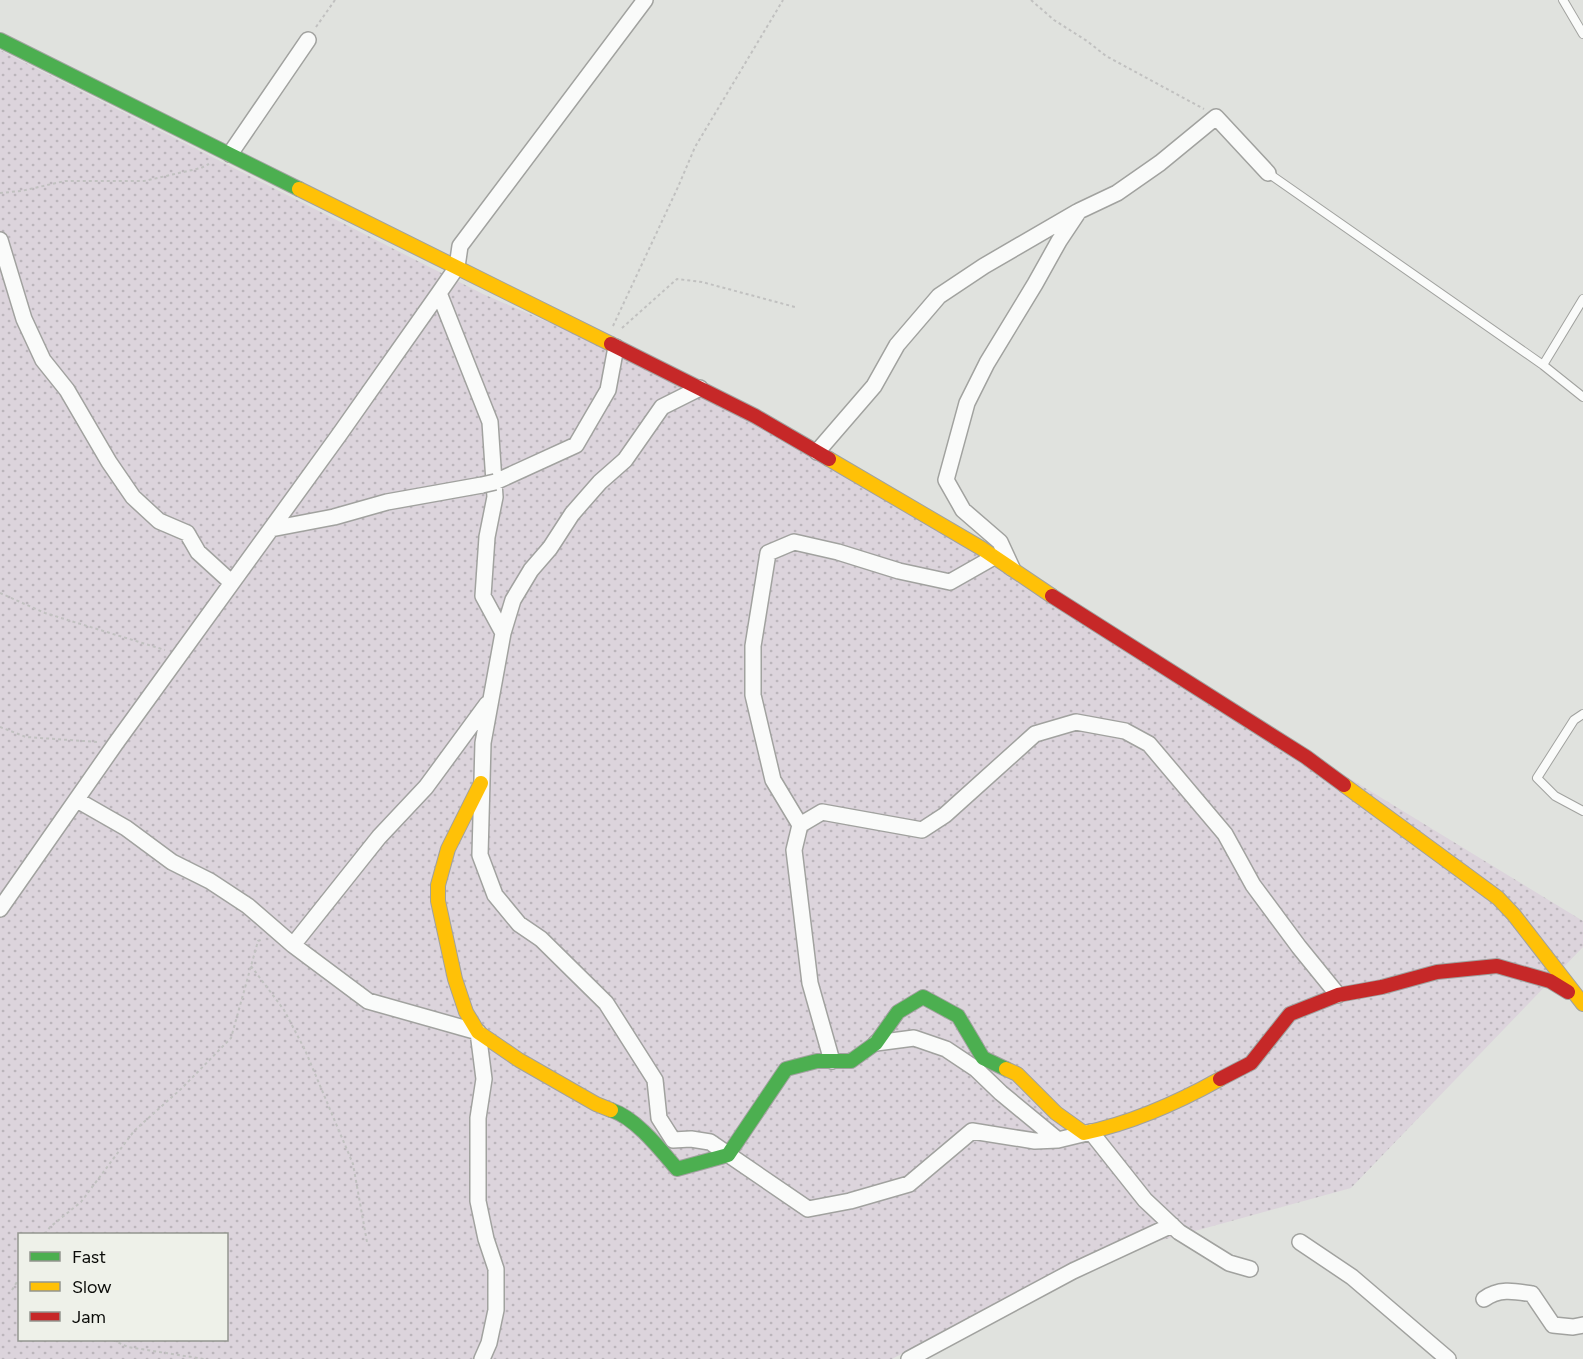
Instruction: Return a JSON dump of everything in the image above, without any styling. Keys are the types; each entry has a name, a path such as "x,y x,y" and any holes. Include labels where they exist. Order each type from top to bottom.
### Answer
{"street":[{"path":"0,909 116,742 439,293 457,267 460,246 645,0"},
{"path":"0,40 755,416 994,557 1306,757 1465,873 1498,898 1514,915 1582,998"},
{"path":"230,154 308,40"},
{"path":"817,452 874,386 897,345 939,296 993,261 1079,211 1117,193 1216,117 1268,173"},
{"path":"1013,571 1000,542 963,510 946,480 967,403 1059,241 1079,211"},
{"path":"0,240 24,319 43,360 67,390 109,462 133,497 159,520 188,533 198,552 232,583"},
{"path":"439,293 490,422 495,497 487,537 483,596 503,633"},
{"path":"271,529 334,517 387,502 488,484 576,445 608,390 612,345"},
{"path":"700,388 662,407 625,460 600,482 572,514 550,548 531,570 513,600 503,633 489,701 483,743 481,783 480,855 495,895 519,924 541,939 606,1003 655,1080 659,1118 673,1140 691,1138 710,1142 808,1209 850,1201 909,1184 972,1131 1035,1141 1058,1140 1109,1128 1178,1102 1251,1063 1290,1014 1338,995 1382,987 1437,972 1497,966 1550,981 1582,998"},
{"path":"832,1061 810,983 794,850 800,825 773,780 753,695 753,646 768,554 794,542 838,552 899,571 950,582 994,557"},
{"path":"293,945 379,837 426,787 489,701"},
{"path":"800,825 822,812 922,830 945,815 1035,734 1076,722 1125,731 1149,744 1225,834 1253,885 1338,995"},
{"path":"481,783 448,849 438,885 438,901 455,979 466,1012 478,1032 484,1079 478,1118 478,1201 486,1239 496,1269 496,1310 489,1344 482,1359"},
{"path":"77,800 126,828 172,862 210,881 248,906 293,945 368,1001 478,1032 519,1060 596,1104 621,1113 656,1144 677,1169 728,1155 786,1069 817,1061 851,1061 876,1043 898,1012 923,997 958,1016 983,1058 1017,1074 1056,1113 1084,1133 1091,1132"},
{"path":"876,1043 914,1038 946,1049 976,1069 1058,1140"},
{"path":"1091,1132 1145,1200 1179,1232 1229,1263 1250,1269"},
{"path":"909,1359 1073,1271 1172,1225"},
{"path":"1299,1242 1352,1277 1448,1359"},
{"path":"1484,1299 1493,1293 1510,1291 1532,1294 1553,1325 1573,1327 1583,1324"}],"lane":[{"path":"1563,0 1583,34"},
{"path":"1268,173 1543,365 1583,397"},
{"path":"1543,365 1583,299"},
{"path":"1583,714 1574,720 1537,778 1555,796 1583,810"}],"path":[{"path":"308,40 335,0"},
{"path":"612,345 618,310 695,147 783,0"},
{"path":"1031,0 1054,20 1106,56 1172,90 1216,117"},
{"path":"0,193 21,191 65,181 144,181 201,168 230,154"},
{"path":"612,345 649,302 677,279 702,282 795,307"},
{"path":"0,593 45,613 180,655"},
{"path":"0,727 27,737 116,742"},
{"path":"46,1233 81,1202 134,1131 181,1089 231,1038 258,941 278,932"},
{"path":"250,966 284,1010 305,1050 353,1164 367,1242"},
{"path":"12,1290 18,1280"},
{"path":"115,1341 128,1347 204,1359"}],"shaded area":[{"path":"0,50 483,294 700,388 935,525 1583,921 1583,947 1351,1188 1061,1268 892,1359 0,1359"}],"traffic: fast":[{"path":"0,40 299,189"},
{"path":"611,1110 638,1127 677,1169 728,1155 786,1069 817,1061 851,1061 876,1043 898,1012 923,997 958,1016 983,1058 1006,1069"}],"traffic: slow":[{"path":"299,189 611,344"},
{"path":"829,459 981,548 1052,596"},
{"path":"481,783 448,849 438,885 438,901 455,979 466,1012 478,1032 519,1060 596,1104 611,1110"},
{"path":"1344,785 1498,898 1514,915 1583,1004"},
{"path":"1006,1069 1017,1074 1056,1113 1084,1133 1119,1124 1154,1111 1220,1079"}],"traffic: jam":[{"path":"611,344 755,416 829,459"},
{"path":"1052,596 1306,757 1344,785"},
{"path":"1220,1079 1251,1063 1290,1014 1338,995 1382,987 1437,972 1497,966 1550,981 1568,992"}]}
